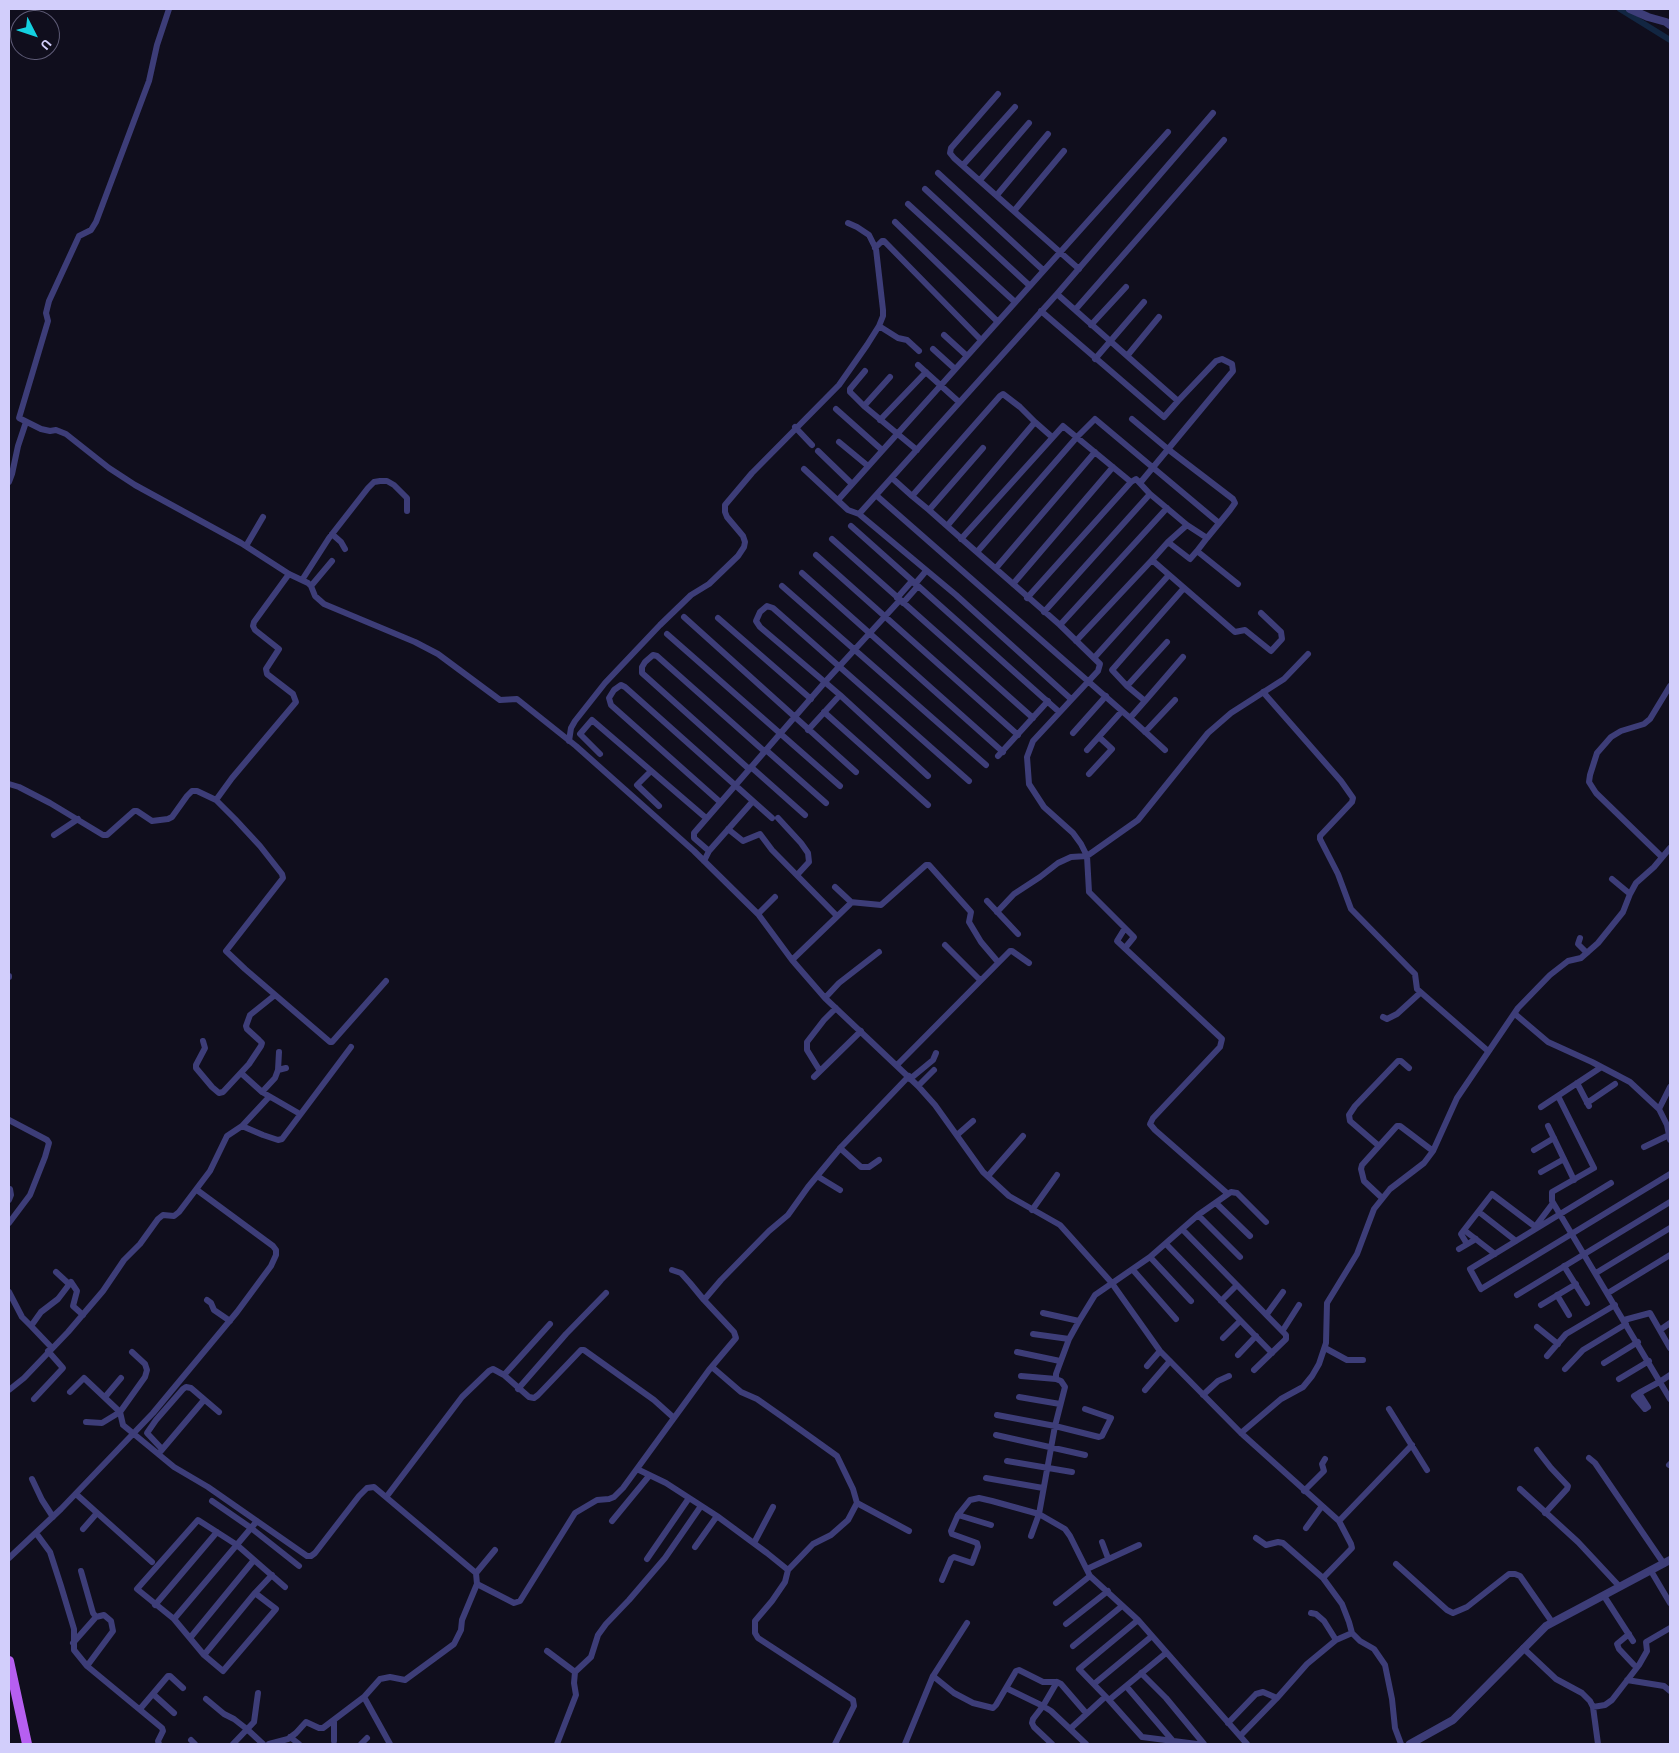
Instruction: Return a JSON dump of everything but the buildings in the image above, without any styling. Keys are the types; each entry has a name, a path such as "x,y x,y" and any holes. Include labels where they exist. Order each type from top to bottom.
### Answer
{"main road":[{"path":"9,1661 11,1690 27,1744"}],"street":[{"path":"169,9 156,44 149,81 96,222 91,230 79,236 49,301 46,313 48,321 19,418 40,429 56,430 66,434 101,462 135,485 246,546 289,574 302,580 311,586 315,596 324,604 415,642 438,654 496,698 503,701 517,699 636,798 758,914 792,960 825,998 897,1065 935,1105 988,1176 1009,1196 1060,1225 1111,1282 1160,1352 1241,1433 1339,1521 1352,1548 1323,1578"},
{"path":"1630,9 1670,25"},
{"path":"998,94 951,148 951,156 1079,269"},
{"path":"963,165 1015,106"},
{"path":"859,514 1057,294 1213,113"},
{"path":"980,180 1029,123"},
{"path":"838,500 1168,132"},
{"path":"997,195 1048,134"},
{"path":"1075,310 1224,140"},
{"path":"1014,211 1064,151"},
{"path":"938,173 1044,270"},
{"path":"925,189 1030,286"},
{"path":"908,204 1015,302"},
{"path":"895,222 997,321"},
{"path":"569,741 571,728 575,721 605,683 691,595 709,584 738,556 745,542 743,536 727,517 725,505 752,473 839,385 879,326 883,310 876,248 869,235 848,223"},
{"path":"876,248 884,241 981,340"},
{"path":"1091,324 1126,288"},
{"path":"1057,294 1178,401"},
{"path":"1095,360 1144,302"},
{"path":"1041,312 1164,417 1216,361 1222,359 1232,364 1234,371 1140,483"},
{"path":"1127,356 1159,317"},
{"path":"879,326 898,338 907,340 919,350"},
{"path":"944,335 967,356"},
{"path":"933,349 955,369"},
{"path":"918,365 959,402"},
{"path":"865,371 849,390 864,406 917,450"},
{"path":"880,420 926,372"},
{"path":"864,406 890,377"},
{"path":"912,496 1003,394 1020,406 1052,437"},
{"path":"836,409 882,450"},
{"path":"1132,419 1233,499 1234,502 1190,559 1168,542"},
{"path":"977,552 1092,420 1096,420 1219,523"},
{"path":"9,482 26,422"},
{"path":"946,526 1035,422"},
{"path":"961,539 1063,426 1131,482"},
{"path":"795,428 812,445"},
{"path":"839,442 868,466"},
{"path":"929,510 984,448"},
{"path":"818,451 852,484"},
{"path":"996,568 1096,452"},
{"path":"1013,584 1113,467"},
{"path":"804,469 848,510 859,514 1071,699"},
{"path":"892,478 996,568 1100,664 1100,668 1033,741 1027,757 1027,776 1029,784 1044,807 1073,833 1081,844 1087,856 1089,892 1134,937 1125,948"},
{"path":"1027,598 1131,482 1136,480 1187,525 1207,538"},
{"path":"302,580 322,547 374,482 387,481 394,485 407,498 408,511"},
{"path":"1044,612 1150,494"},
{"path":"876,496 1088,680 1165,750"},
{"path":"1060,626 1167,508"},
{"path":"246,546 263,517"},
{"path":"1076,641 1168,542 1187,525"},
{"path":"851,526 1057,710"},
{"path":"332,534 341,542 345,549"},
{"path":"832,539 1033,718"},
{"path":"1197,551 1238,584"},
{"path":"816,556 1018,735"},
{"path":"1152,560 1168,576 1235,632 1245,630 1271,651 1282,639 1281,632 1261,613"},
{"path":"311,586 332,561"},
{"path":"709,851 693,836 694,833 839,666 926,571"},
{"path":"802,573 1001,754 1048,701"},
{"path":"216,800 232,778 296,702 293,694 267,674 266,669 278,654 278,648 255,630 253,626 289,574"},
{"path":"1094,658 1168,576"},
{"path":"782,586 986,766"},
{"path":"1145,701 1113,672 1113,668 1184,588"},
{"path":"928,776 825,682 760,627 756,621 760,612 768,606 773,608 969,782"},
{"path":"684,617 856,772"},
{"path":"718,618 810,699"},
{"path":"667,634 840,786"},
{"path":"1127,686 1167,642"},
{"path":"997,912 1014,894 1040,877 1058,862 1071,857 1087,856 1138,820 1208,733 1231,712 1284,679 1308,654"},
{"path":"805,816 642,673 642,667 645,662 653,655 657,656 826,803"},
{"path":"1130,718 1182,657"},
{"path":"720,802 610,705 609,698 614,690 621,685 625,687 802,842 808,853 809,862 797,875"},
{"path":"1662,857 1596,793 1590,782 1590,775 1597,753 1611,738 1621,732 1644,724 1650,719 1670,686"},
{"path":"1263,692 1341,781 1353,798 1352,802 1320,836 1320,842 1338,874 1351,910 1415,974 1417,989 1420,993 1488,1051"},
{"path":"808,730 840,696"},
{"path":"1073,733 1106,696"},
{"path":"1145,732 1175,700"},
{"path":"1086,750 1122,711"},
{"path":"824,712 928,805"},
{"path":"600,754 580,736 582,730 592,720 706,818"},
{"path":"1089,774 1112,749 1099,737"},
{"path":"651,771 637,785 659,806"},
{"path":"9,784 19,787 78,819 98,833 108,835 134,811 138,811 152,820 172,817 192,791 216,800 260,846 282,876 281,881 226,951 330,1042 386,981"},
{"path":"704,861 709,851 753,801"},
{"path":"54,835 78,819"},
{"path":"728,829 743,841 760,834 772,850 837,916"},
{"path":"1241,1433 1281,1399 1308,1382 1319,1364 1324,1348 1327,1303 1357,1254 1374,1210 1390,1189 1424,1163 1433,1151 1457,1098 1520,1006 1550,975 1568,961 1581,958 1603,937 1623,912 1630,894 1642,876 1654,867 1670,848"},
{"path":"835,887 850,902 881,905 928,865 972,912 968,922 981,942 998,962"},
{"path":"1612,879 1630,894"},
{"path":"758,914 775,897"},
{"path":"987,901 1018,934"},
{"path":"792,960 850,902"},
{"path":"1126,928 1117,940 1222,1039 1220,1047 1153,1118 1150,1124 1228,1194"},
{"path":"1580,938 1578,944 1587,953"},
{"path":"945,945 980,980"},
{"path":"897,1065 1011,950 1029,963"},
{"path":"825,998 839,983 879,952"},
{"path":"1383,1017 1387,1019 1397,1014 1420,993"},
{"path":"203,1041 206,1048 196,1068 219,1093 226,1090 261,1046 262,1043 247,1029 248,1020 253,1012 275,995"},
{"path":"820,1071 807,1050 807,1042 836,1008"},
{"path":"1515,1014 1548,1042 1630,1082 1659,1109 1667,1125 1670,1138 1644,1148"},
{"path":"814,1077 861,1031"},
{"path":"242,1126 263,1135 281,1139 351,1047"},
{"path":"262,1092 275,1078 278,1070 279,1052"},
{"path":"704,1300 769,1231 788,1215 840,1148 910,1078 933,1060 936,1053"},
{"path":"1379,1146 1354,1126 1350,1121 1349,1115 1398,1061 1400,1060 1409,1068"},
{"path":"278,1070 286,1068"},
{"path":"1541,1107 1600,1068"},
{"path":"918,1086 934,1070"},
{"path":"241,1073 262,1092 300,1114"},
{"path":"1577,1084 1588,1105 1615,1084"},
{"path":"1659,1109 1670,1087"},
{"path":"9,1390 24,1378 83,1315 108,1286 124,1260 140,1244 158,1219 163,1215 177,1214 197,1190 215,1163 227,1136 242,1126 269,1096"},
{"path":"1558,1096 1594,1168 1552,1192 1553,1204 1638,1342 1670,1399"},
{"path":"9,1120 40,1136 48,1143 45,1157 30,1195 9,1223"},
{"path":"957,1135 973,1122"},
{"path":"1382,1198 1364,1180 1361,1169 1362,1165 1397,1126 1400,1126 1433,1151"},
{"path":"1548,1126 1574,1180"},
{"path":"988,1176 1023,1136"},
{"path":"1534,1150 1554,1138"},
{"path":"840,1148 861,1167 869,1167 879,1160"},
{"path":"1541,1172 1564,1159"},
{"path":"1610,1184 1470,1269 1481,1289 1670,1174"},
{"path":"1032,1210 1056,1175"},
{"path":"817,1176 840,1190"},
{"path":"9,1200 11,1195 10,1189"},
{"path":"9,1558 76,1494 152,1414 230,1321 271,1266 276,1250 274,1246 197,1190"},
{"path":"1056,1379 1060,1361 1069,1339 1095,1294 1150,1257 1198,1215 1231,1192 1237,1193 1266,1222"},
{"path":"1467,1244 1461,1234 1492,1194 1536,1228"},
{"path":"1517,1295 1670,1202"},
{"path":"1216,1203 1250,1236"},
{"path":"1536,1228 1553,1204"},
{"path":"1479,1212 1516,1240"},
{"path":"1198,1215 1240,1257"},
{"path":"1596,1273 1670,1228"},
{"path":"1182,1229 1286,1335 1286,1339 1254,1370"},
{"path":"1464,1230 1496,1254"},
{"path":"1459,1249 1476,1239"},
{"path":"1166,1244 1272,1353"},
{"path":"1608,1293 1670,1254"},
{"path":"1150,1257 1191,1301"},
{"path":"1564,1266 1587,1303"},
{"path":"477,1584 514,1603 520,1601 575,1513 597,1500 614,1497 623,1488 736,1337 729,1326 681,1273 672,1270"},
{"path":"1132,1270 1176,1319"},
{"path":"56,1272 69,1284 72,1283 77,1291 73,1306 83,1315"},
{"path":"31,1326 41,1312 58,1299 69,1284"},
{"path":"1541,1305 1576,1284"},
{"path":"1221,1301 1237,1285"},
{"path":"9,1292 22,1317 63,1368 34,1399"},
{"path":"1266,1314 1283,1292"},
{"path":"518,1389 566,1334 606,1293"},
{"path":"1558,1295 1569,1315"},
{"path":"208,1300 214,1310 230,1321"},
{"path":"1283,1330 1299,1305"},
{"path":"1547,1356 1566,1334 1615,1305"},
{"path":"1044,1313 1079,1321"},
{"path":"1565,1369 1583,1350 1625,1322 1650,1313 1670,1348"},
{"path":"1223,1338 1240,1321"},
{"path":"504,1375 550,1324"},
{"path":"1660,1330 1670,1324"},
{"path":"1537,1327 1558,1344"},
{"path":"1033,1334 1069,1339"},
{"path":"1238,1354 1256,1336"},
{"path":"1604,1363 1638,1342"},
{"path":"1324,1348 1347,1360 1363,1360"},
{"path":"387,1496 462,1397 493,1369 504,1375 528,1397 534,1398 581,1350 584,1350 654,1400 674,1418"},
{"path":"86,1422 102,1423 120,1412 146,1373 145,1364 132,1352"},
{"path":"1017,1352 1060,1361"},
{"path":"1147,1366 1160,1352"},
{"path":"1145,1390 1170,1361"},
{"path":"1619,1380 1649,1362"},
{"path":"712,1367 741,1392 757,1399 837,1456 853,1489 857,1503 848,1520 831,1535 813,1544 788,1570 785,1582 755,1621 755,1633 758,1638 853,1700 854,1706 835,1744"},
{"path":"1639,1394 1670,1375"},
{"path":"1021,1376 1056,1379 1061,1381 1065,1387 1055,1426 1039,1514 1031,1536"},
{"path":"1203,1395 1218,1381 1229,1376"},
{"path":"70,1392 84,1378 120,1412 123,1425 133,1434 160,1451"},
{"path":"105,1397 122,1378"},
{"path":"219,1412 191,1388 186,1388 156,1420 147,1435 174,1468 208,1488 307,1556 315,1553 359,1496 367,1488 374,1486 476,1573 477,1584 462,1620 461,1630 454,1644 405,1680 390,1677 380,1679 364,1697 334,1722 322,1729 306,1722 290,1737 268,1744"},
{"path":"1019,1397 1060,1404"},
{"path":"160,1451 204,1400"},
{"path":"997,1414 1099,1437 1102,1436 1111,1417 1085,1409"},
{"path":"1389,1409 1427,1470"},
{"path":"996,1434 1086,1455"},
{"path":"1339,1521 1412,1445"},
{"path":"1537,1450 1568,1486 1545,1513"},
{"path":"1416,1743 1453,1720 1541,1630 1552,1622 1667,1562 1595,1463 1589,1458"},
{"path":"1304,1491 1324,1471 1322,1464 1326,1459"},
{"path":"1007,1461 1072,1472"},
{"path":"637,1469 666,1483 717,1516 788,1570"},
{"path":"612,1521 650,1476"},
{"path":"986,1478 1043,1488"},
{"path":"32,1479 53,1517"},
{"path":"1520,1489 1578,1542 1620,1587"},
{"path":"76,1494 152,1562"},
{"path":"647,1559 689,1498"},
{"path":"942,1580 951,1559 954,1558 972,1563 978,1547 977,1543 951,1533 950,1530 958,1515 970,1500 978,1498 1039,1514 1065,1529 1090,1576 1138,1620 1247,1744"},
{"path":"212,1501 251,1528 299,1566"},
{"path":"857,1503 909,1531"},
{"path":"557,1744 576,1695 575,1672 591,1657 598,1635 606,1624 664,1558 702,1506"},
{"path":"1306,1528 1322,1506"},
{"path":"754,1543 773,1507"},
{"path":"83,1529 97,1513"},
{"path":"958,1515 991,1525"},
{"path":"695,1547 717,1516"},
{"path":"255,1593 276,1609 223,1671 204,1655 174,1619 137,1590 198,1520 237,1545 285,1587"},
{"path":"174,1619 257,1521"},
{"path":"155,1605 217,1532"},
{"path":"36,1533 47,1547 52,1559 74,1629 74,1650 87,1666 140,1709 162,1730 159,1744"},
{"path":"1256,1538 1266,1545 1278,1542 1285,1544 1323,1578 1342,1604 1352,1632 1360,1641 1374,1649 1385,1665 1392,1699 1395,1728 1401,1744"},
{"path":"1102,1542 1108,1558"},
{"path":"1087,1569 1139,1545"},
{"path":"476,1573 495,1550"},
{"path":"190,1638 254,1560"},
{"path":"1396,1564 1447,1610 1453,1613 1467,1607 1509,1574 1515,1574 1520,1576 1552,1622"},
{"path":"81,1571 93,1613 96,1617"},
{"path":"1650,1572 1670,1603"},
{"path":"204,1655 272,1575"},
{"path":"1056,1603 1090,1576"},
{"path":"1066,1624 1108,1592"},
{"path":"1604,1596 1633,1641"},
{"path":"1073,1646 1122,1606"},
{"path":"1311,1613 1316,1614 1324,1621 1336,1640"},
{"path":"73,1643 96,1617 101,1615 111,1621 114,1628 87,1666"},
{"path":"1138,1620 1079,1669 1142,1737 1197,1744"},
{"path":"905,1744 933,1676 967,1623"},
{"path":"1593,1707 1607,1704 1640,1665 1647,1651 1646,1642 1670,1628"},
{"path":"1240,1736 1307,1664 1336,1640 1352,1632"},
{"path":"1629,1634 1617,1644 1634,1665"},
{"path":"1094,1684 1152,1636"},
{"path":"1523,1648 1556,1679 1587,1698 1593,1707 1598,1744"},
{"path":"547,1651 575,1672"},
{"path":"1070,1729 1086,1713 1126,1686 1166,1653"},
{"path":"933,1676 954,1692 974,1703 992,1708 996,1705 1018,1670 1043,1682 1057,1682 1061,1684 1086,1713"},
{"path":"1141,1673 1166,1698 1204,1744"},
{"path":"140,1709 168,1676 183,1688"},
{"path":"1627,1680 1664,1686 1670,1691"},
{"path":"1052,1744 1032,1723 1057,1682"},
{"path":"1126,1686 1173,1741"},
{"path":"1006,1688 1043,1706 1086,1744"},
{"path":"1228,1723 1256,1694 1263,1692 1277,1698"},
{"path":"233,1744 254,1722 258,1693"},
{"path":"153,1694 174,1713"},
{"path":"364,1697 390,1744"},
{"path":"206,1699 248,1730 263,1744"},
{"path":"334,1722 334,1741"},
{"path":"290,1737 299,1744"},
{"path":"361,1744 367,1738"}],"waterway":[{"path":"1620,9 1670,40"}]}
